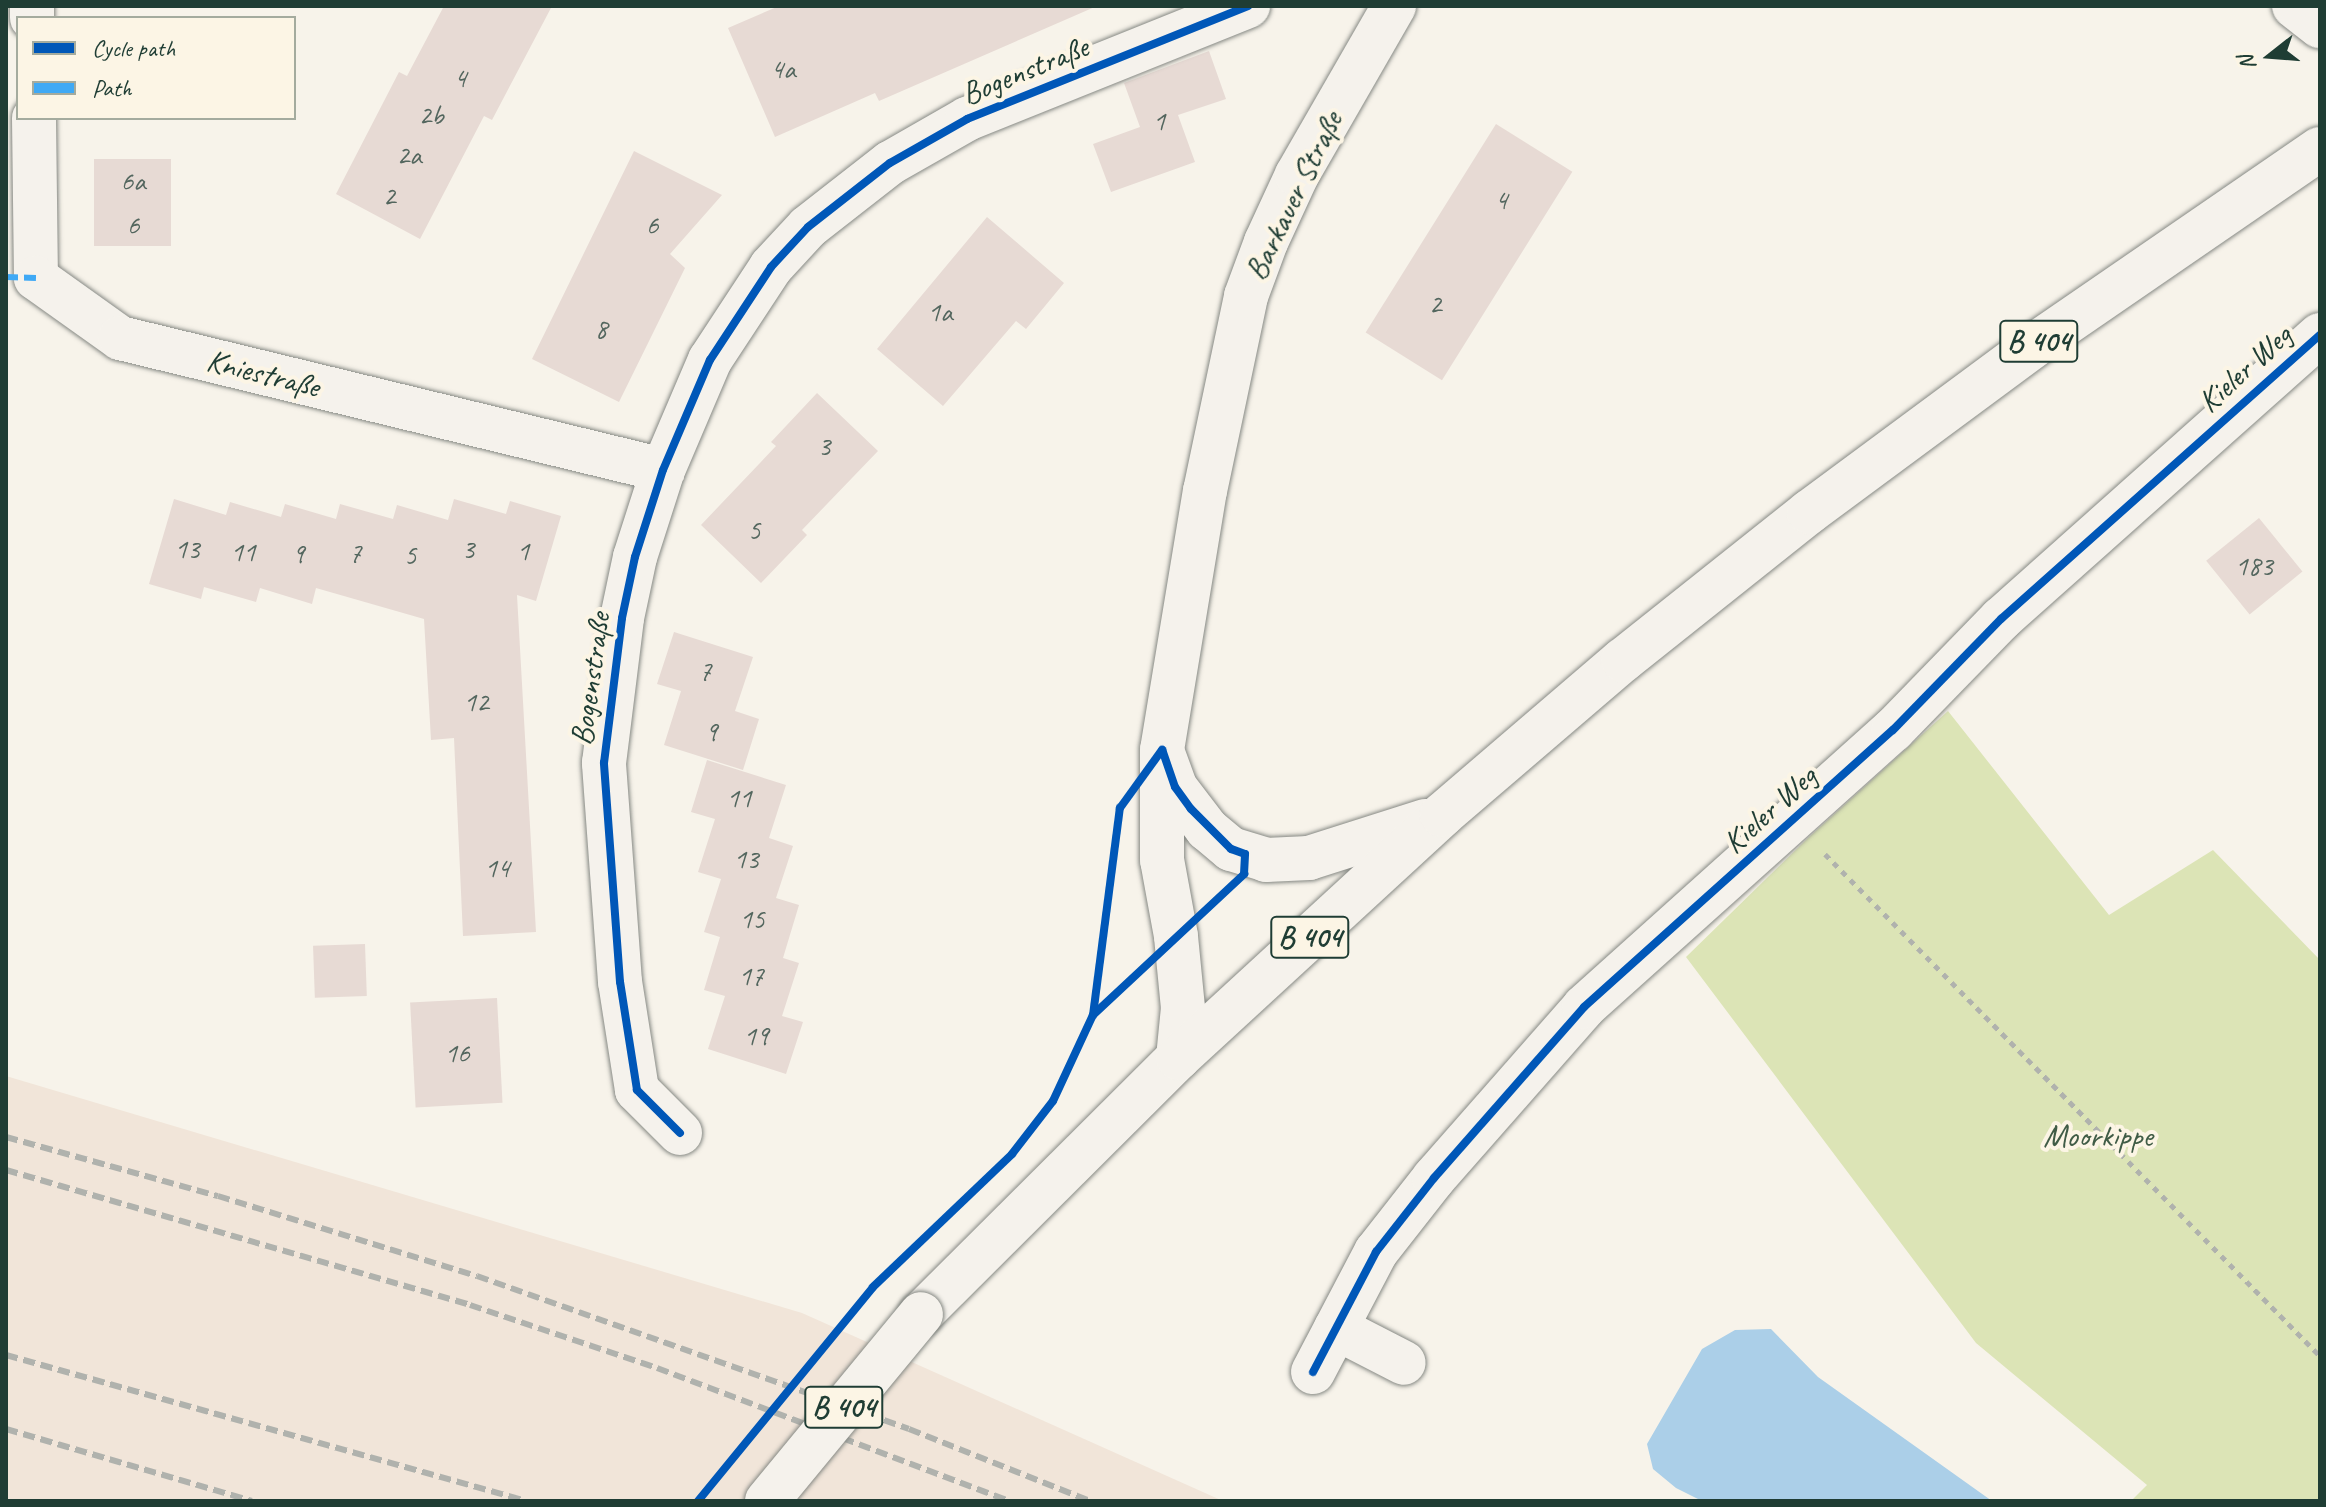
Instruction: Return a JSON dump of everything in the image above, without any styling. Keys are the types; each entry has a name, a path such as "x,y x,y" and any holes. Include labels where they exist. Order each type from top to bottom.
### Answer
{"street":[{"name":"Bogenstraße","path":"680,1133 637,1090 620,982 604,763 622,618 635,557 663,470 710,360 771,267 808,227 847,194 913,149 967,119 1248,6"},
{"name":"Barkauer Straße","path":"1178,1058 1183,1008 1176,936 1162,860 1162,750 1205,491 1246,296 1266,242 1297,175 1394,6"},
{"path":"2294,6 2320,26"},
{"name":"Kniestraße","path":"34,120 36,278 120,338 663,470"},
{"name":"B 404","path":"767,1501 921,1314 1178,1058 1442,815 1623,660 1809,512 2033,346 2320,149"},
{"name":"Kieler Weg","path":"1313,1372 1376,1252 1434,1178 1584,1007 1893,730 2001,619 2320,335"},
{"path":"1162,750 1175,787 1207,829 1231,849 1266,860 1309,858 1336,852 1442,815"},
{"path":"1336,1328 1404,1363"}],"path":[{"path":"1794,821 2320,1356"}],"shaded area":[{"path":"6,1076 802,1313 1223,1501 6,1501"}],"green space":[{"name":"Moorkippe","path":"1948,711 2109,915 2213,850 2320,960 2320,1501 2131,1501 2147,1485 1976,1343 1686,957 1809,837"}],"water":[{"path":"1771,1329 1818,1377 1992,1501 1702,1501 1676,1488 1653,1469 1647,1444 1702,1349 1735,1330"}],"building":[{"path":"444,6 552,6 492,120 484,116 420,239 336,194 399,72 407,76"},
{"path":"779,6 1097,6 879,101 875,93 775,137 728,28"},
{"path":"1209,51 1226,99 1178,115 1195,162 1111,192 1093,144 1140,127 1124,83"},
{"path":"1496,124 1572,172 1442,380 1366,333"},
{"path":"634,151 722,195 670,254 685,268 619,402 532,359"},
{"path":"94,159 171,159 171,246 94,246"},
{"path":"987,217 1064,283 1026,329 1016,321 943,406 877,349"},
{"path":"817,393 878,451 802,530 807,535 761,583 701,525 776,446 771,442"},
{"path":"174,499 226,515 230,502 281,517 285,504 336,519 340,504 393,519 397,505 448,520 454,499 506,514 510,501 561,516 536,601 517,595 536,932 463,936 454,738 431,740 424,619 316,588 312,604 260,588 256,602 204,587 201,599 149,584"},
{"path":"2259,518 2302,572 2250,614 2206,561"},
{"path":"674,632 753,657 735,711 759,719 743,770 664,745 681,691 657,684"},
{"path":"707,760 786,785 769,838 793,846 776,898 799,905 783,958 799,963 782,1016 803,1022 786,1074 708,1049 725,996 704,990 720,937 704,932 721,879 698,872 715,819 691,812"},
{"path":"365,944 367,996 315,998 313,946"},
{"path":"497,998 502,1103 416,1107 410,1003"}],"railway":[{"path":"6,1137 218,1196 477,1276 909,1429 1090,1501"},
{"path":"6,1170 470,1305 657,1368 1009,1501"},
{"path":"6,1355 526,1501"},
{"path":"6,1429 252,1501"}],"marked path":[{"path":"6,277 36,278"}],"cycle path":[{"path":"680,1133 637,1090 620,982 604,763 622,618 635,557 663,470 710,360 771,267 808,227 890,163 967,119 1248,6"},
{"path":"1313,1372 1376,1252 1434,1178 1584,1007 1893,730 2001,619 2320,335"},
{"path":"1093,1015 1244,874 1245,854 1231,849 1191,809 1175,787 1162,750"},
{"path":"698,1501 873,1287 1012,1154 1053,1101 1093,1015 1120,808 1162,750"}]}
